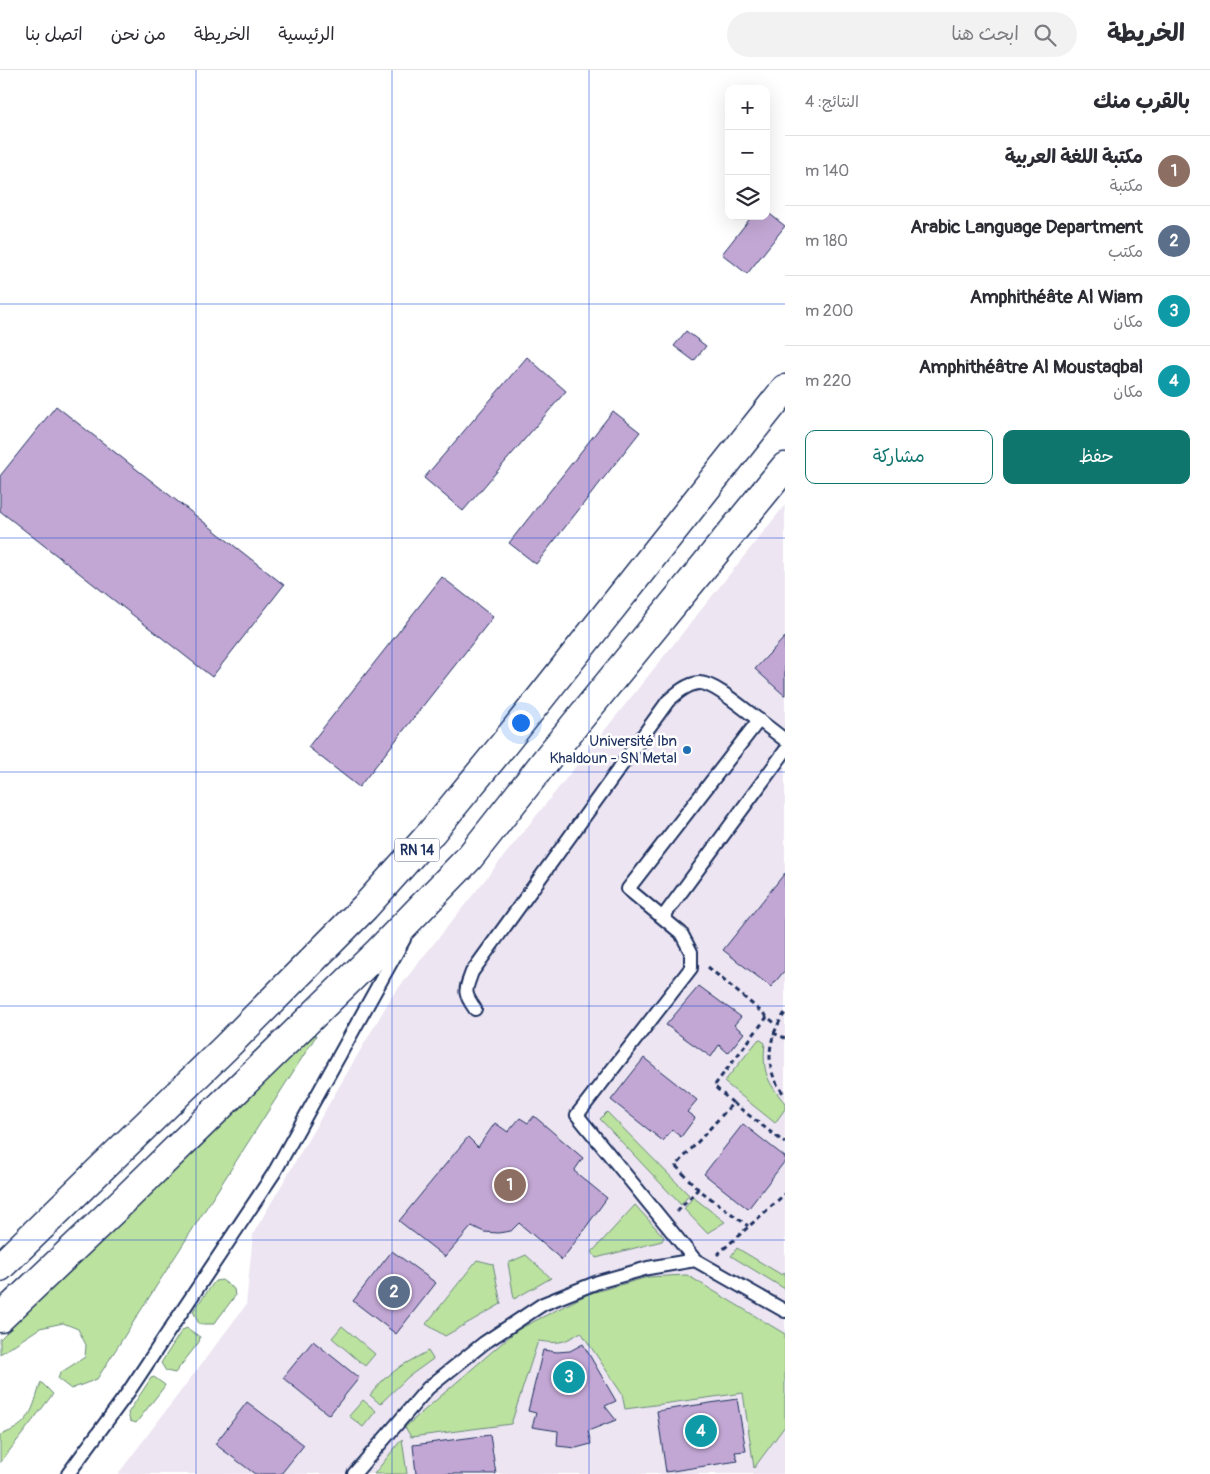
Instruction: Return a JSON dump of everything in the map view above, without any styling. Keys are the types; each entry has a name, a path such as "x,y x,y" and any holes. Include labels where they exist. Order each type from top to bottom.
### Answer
{"highway":[{"name":"RN 14","path":"0,1267 233,1040 366,907 431,833 498,751 785,389"},
{"name":"RN 14","path":"0,1318 379,951 469,858 550,755 785,467"}],"lane":[{"path":"475,1009 468,998 466,989 472,972 668,700 683,688 699,683 713,686 785,740"},
{"path":"759,720 628,889 681,933 691,952 691,968 577,1115 666,1224 700,1262 785,1311"},
{"path":"663,917 785,750"},
{"path":"68,1474 129,1391 274,1173 422,906"},
{"path":"354,1474 428,1388 484,1343 543,1304 598,1282 648,1268 700,1262"}],"path":[{"path":"691,952 777,1025"},
{"path":"785,1013 773,1034 770,1052 770,1066 775,1080 785,1095"},
{"path":"768,1017 714,1086 732,1103 785,1143"},
{"path":"773,1034 785,1038"},
{"path":"732,1103 676,1166 698,1189 748,1226"},
{"path":"666,1224 698,1189"},
{"path":"700,1262 748,1226 785,1194"}],"shaded area":[{"name":"Université Ibn Khaldoun - SN Metal","path":"785,505 785,1474 118,1474 246,1305 253,1234 392,996"}],"green space":[{"path":"312,1034 316,1036 97,1379 71,1389 58,1379 60,1373 85,1357 86,1345 78,1329 63,1323 40,1328 0,1354 0,1339"},
{"path":"759,1039 765,1043 764,1061 767,1076 785,1103 785,1109 775,1123 724,1082"},
{"path":"607,1112 689,1195 681,1205 600,1119"},
{"path":"693,1197 725,1222 707,1233 684,1209"},
{"path":"635,1205 664,1237 662,1241 596,1258 592,1252"},
{"path":"737,1248 782,1275 785,1272 785,1289 731,1256"},
{"path":"526,1255 551,1278 514,1299 508,1263"},
{"path":"477,1260 493,1264 501,1304 445,1336 426,1324"},
{"path":"687,1275 785,1334 785,1426 754,1468 743,1393 625,1409 622,1394 581,1332 561,1342 538,1341 511,1424 411,1437 405,1427 517,1330 588,1294 648,1277"},
{"path":"222,1280 234,1289 235,1296 214,1324 199,1324 193,1311 215,1281"},
{"path":"342,1326 375,1354 365,1366 332,1338"},
{"path":"187,1328 200,1337 199,1342 175,1373 166,1371 161,1363 182,1330"},
{"path":"428,1351 433,1359 408,1377 380,1404 370,1395 383,1380 401,1366"},
{"path":"154,1377 165,1385 164,1387 136,1423 130,1421 128,1413 151,1378"},
{"path":"41,1382 53,1394 0,1463 0,1435 18,1426 29,1415"},
{"path":"363,1400 376,1411 363,1427 349,1416"},
{"path":"402,1439 407,1474 374,1474"}],"building":[{"path":"770,214 785,226 747,274 722,254 749,220 770,220"},
{"path":"686,331 706,346 694,361 674,346"},
{"path":"527,357 566,391 463,511 424,478"},
{"path":"56,406 284,585 212,677 0,511 0,476"},
{"path":"613,411 640,432 536,564 509,543"},
{"path":"442,577 493,617 359,787 308,747"},
{"path":"785,637 785,695 784,695 755,669"},
{"path":"785,873 785,970 771,987 723,950"},
{"path":"699,986 741,1017 734,1025 744,1033 728,1053 719,1045 711,1057 666,1025"},
{"path":"644,1058 697,1100 687,1112 695,1118 681,1137 672,1130 663,1141 611,1100"},
{"path":"534,1116 583,1158 574,1171 607,1198 562,1260 519,1223 511,1231 498,1233 484,1232 472,1226 445,1257 399,1221 468,1137 478,1147 495,1123 508,1132 520,1118 528,1123"},
{"path":"743,1124 785,1157 785,1161 748,1209 704,1174"},
{"path":"392,1251 436,1283 396,1334 353,1301"},
{"path":"313,1341 359,1378 329,1415 283,1378"},
{"path":"583,1344 616,1401 605,1406 616,1420 588,1431 591,1444 576,1448 557,1446 558,1431 532,1427 536,1413 528,1411 543,1350 570,1351"},
{"path":"737,1399 746,1451 735,1452 738,1461 666,1472 657,1411"},
{"path":"247,1402 304,1445 281,1474 255,1474 215,1444"},
{"path":"490,1435 496,1474 416,1474 413,1445"}],"place":[{"name":"Université Ibn Khaldoun - SN Metal","path":"687,750"},
{"name":"مكتبة اللغة العربية","path":"510,1185"},
{"name":"Arabic Language Department","path":"394,1292"},
{"name":"Amphithéâte Al Wiam","path":"569,1377"},
{"name":"Amphithéâtre Al Moustaqbal","path":"701,1431"}]}
